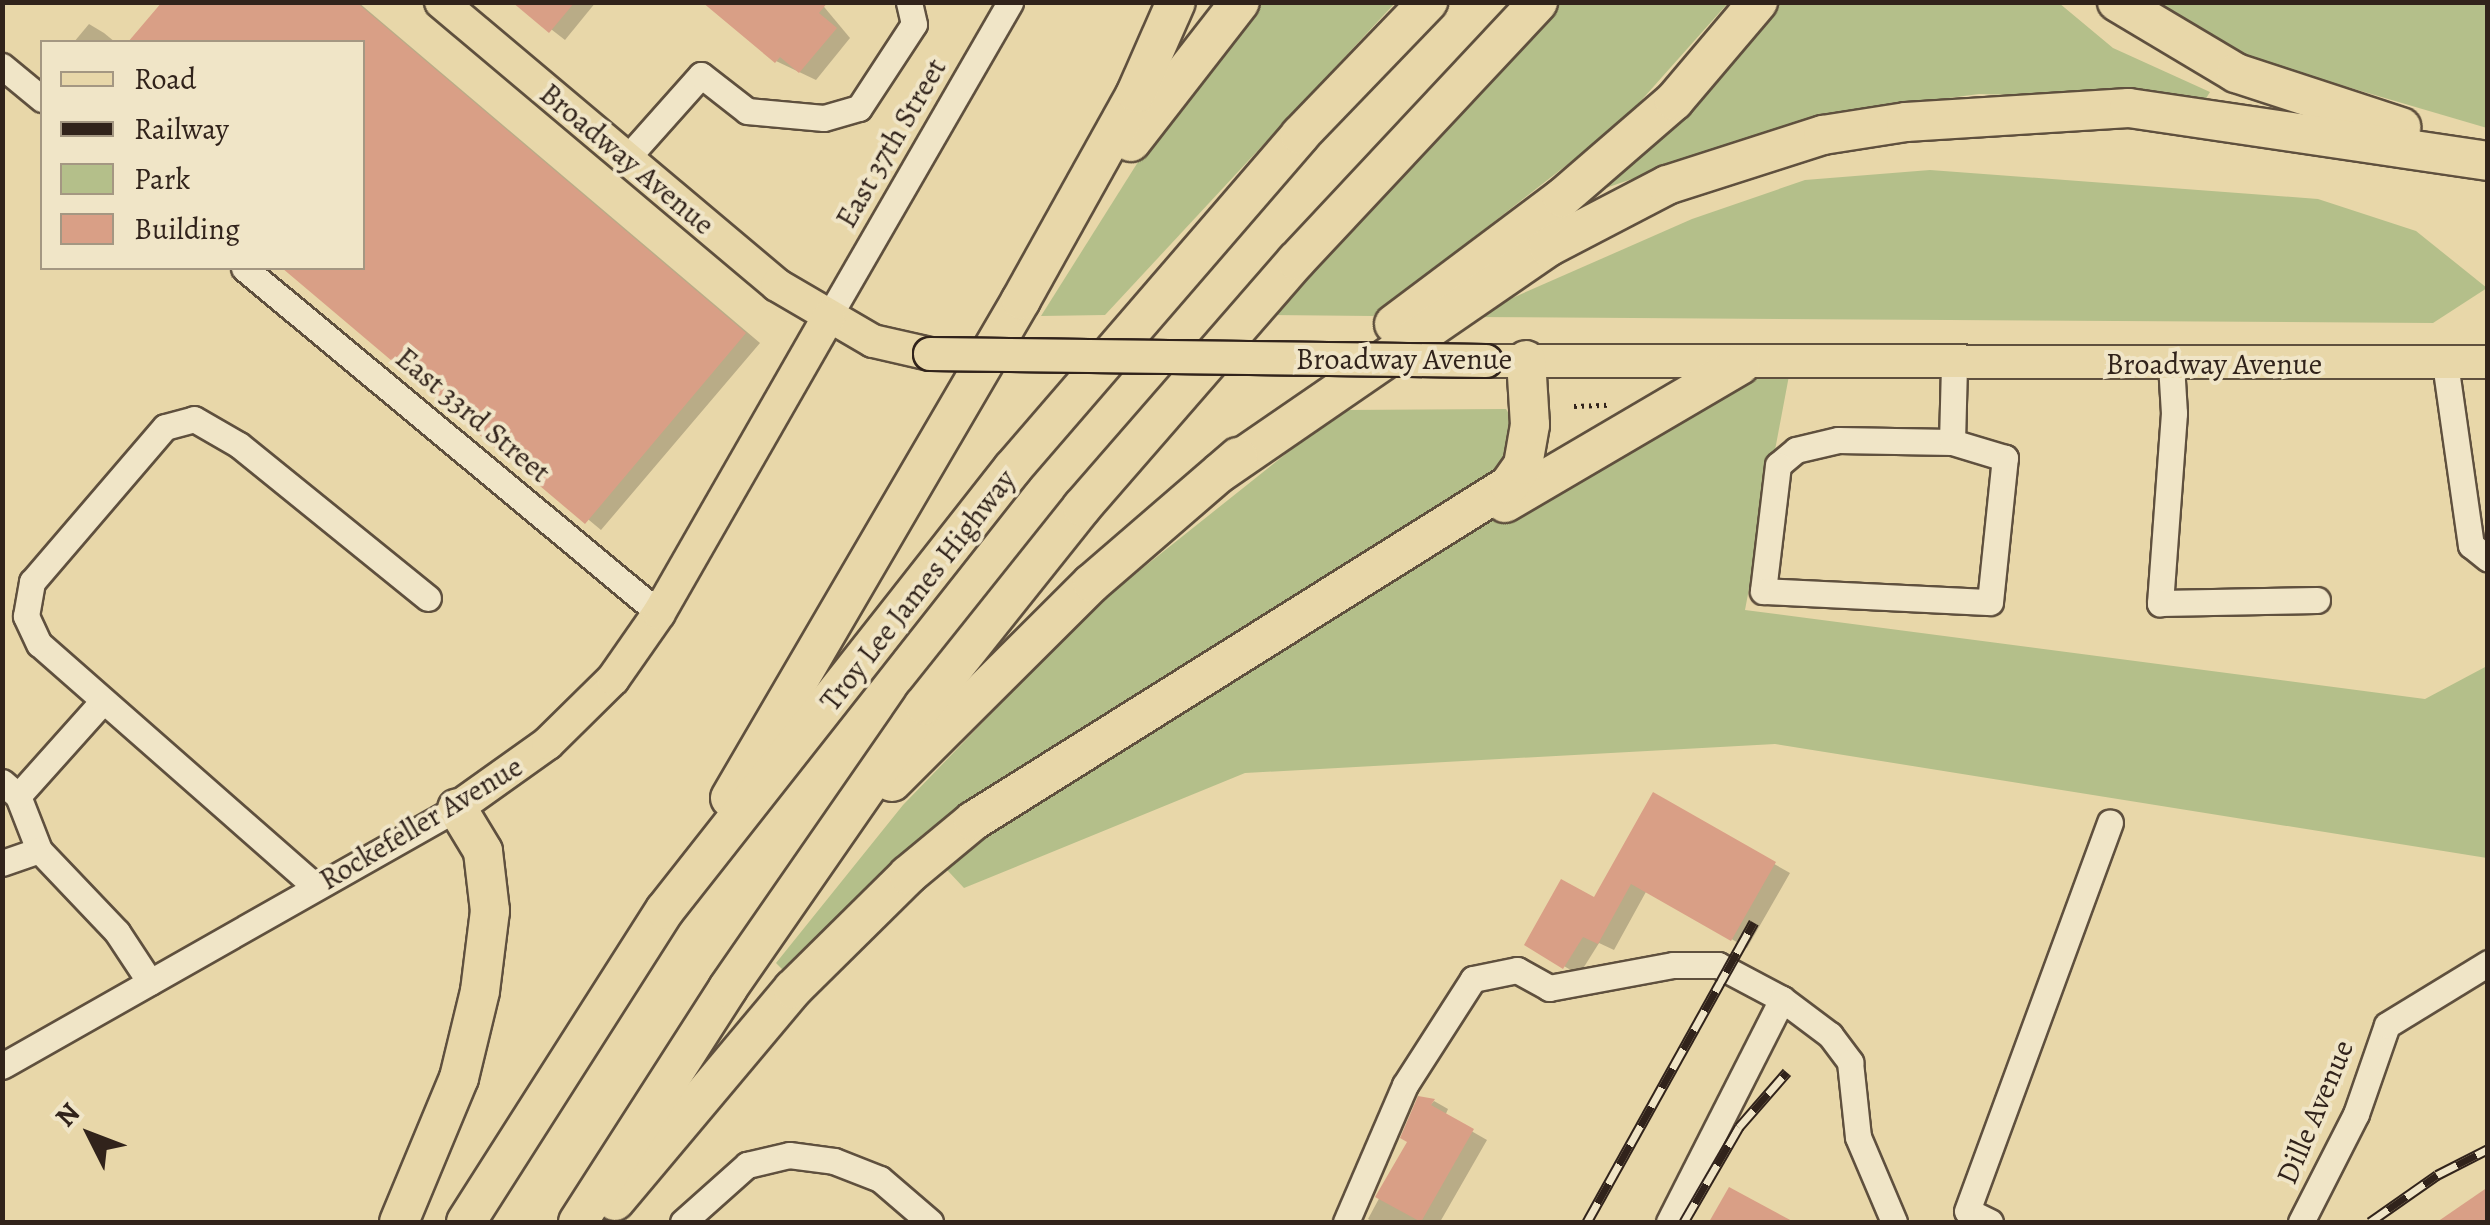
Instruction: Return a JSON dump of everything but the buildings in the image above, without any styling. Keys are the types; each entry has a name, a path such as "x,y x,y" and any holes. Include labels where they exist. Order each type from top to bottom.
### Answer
{"highway":[{"path":"665,910 1021,300 1136,93 1176,2"},
{"path":"1021,300 1140,129 1240,2"},
{"name":"Troy Lee James Highway","path":"466,1222 665,910 1013,468 1300,136 1428,2"},
{"path":"578,1222 728,988 852,816 924,705 1082,507 1283,275 1538,2"},
{"path":"852,816 1092,583 1221,472 1674,101 1758,2"},
{"path":"2118,2 2236,73 2488,153"},
{"path":"1221,472 1548,247 1667,185 1822,136 1906,122 2129,108 2488,161"},
{"path":"1397,560 1509,485 1523,466 1530,426 1526,360"},
{"path":"598,1222 754,1034 854,926 973,822 1397,560 1740,366"},
{"path":"403,1215 459,1078 480,991 490,911 482,851 457,808"}],"main road":[{"name":"Broadway Avenue","path":"440,2 778,285 873,341 930,354 1740,366 2488,362"},
{"name":"Rockefeller Avenue","path":"457,808 548,743 613,678 659,613 829,316"}],"street":[{"path":"627,158 701,75 747,111 824,118 859,108 914,24 909,2"},
{"name":"East 37th Street","path":"829,316 1010,2"},
{"path":"2,66 40,97"},
{"name":"East 33rd Street","path":"246,270 659,613"},
{"path":"2445,363 2471,546 2488,559"},
{"path":"2171,364 2174,413 2160,602 2318,600"},
{"path":"1952,442 1954,365"},
{"path":"316,887 39,644 26,616 32,582 164,427 194,419 239,445 428,598"},
{"path":"1838,440 1952,442 2005,458 1990,602 1763,591 1778,465 1796,450 1838,440"},
{"path":"103,701 10,789 39,850 117,932 150,982"},
{"name":"Rockefeller Avenue","path":"2,1066 457,808"},
{"path":"1990,1222 1967,1212 2110,823"},
{"path":"4,860 39,850"},
{"name":"Dille Avenue","path":"2301,1222 2356,1114 2386,1025 2488,962"},
{"path":"1346,1222 1405,1085 1473,979 1517,970 1549,988 1673,965 1718,965 1782,999 1830,1035 1850,1062 1858,1137 1894,1222"},
{"path":"1669,1222 1782,999"},
{"path":"683,1222 747,1165 790,1155 880,1178 930,1222"}],"path":[{"path":"1574,406 1613,405"}],"green space":[{"path":"1263,3 1395,3 1105,315 1041,316 1155,135"},
{"path":"1547,3 1728,3 1622,122 1373,316 1256,315"},
{"path":"1777,3 2059,3 2113,48 2210,92 2205,100 1979,94 1889,106 1783,127 1600,190 1687,114"},
{"path":"2139,3 2487,3 2487,128 2208,46"},
{"path":"1930,170 2318,199 2416,231 2487,288 2433,323 1469,317 1692,219 1805,180"},
{"path":"1740,365 1791,365 1745,610 2425,699 2487,666 2487,858 1775,744 1245,773 964,888 933,855"},
{"path":"1506,409 1516,425 1511,464 990,786 929,833 783,970 776,963 903,805 1095,606 1341,410"}],"railway":[{"path":"1587,1222 1754,922"},
{"path":"1684,1222 1739,1127 1787,1072"},
{"path":"2370,1222 2437,1175 2488,1149"}]}
